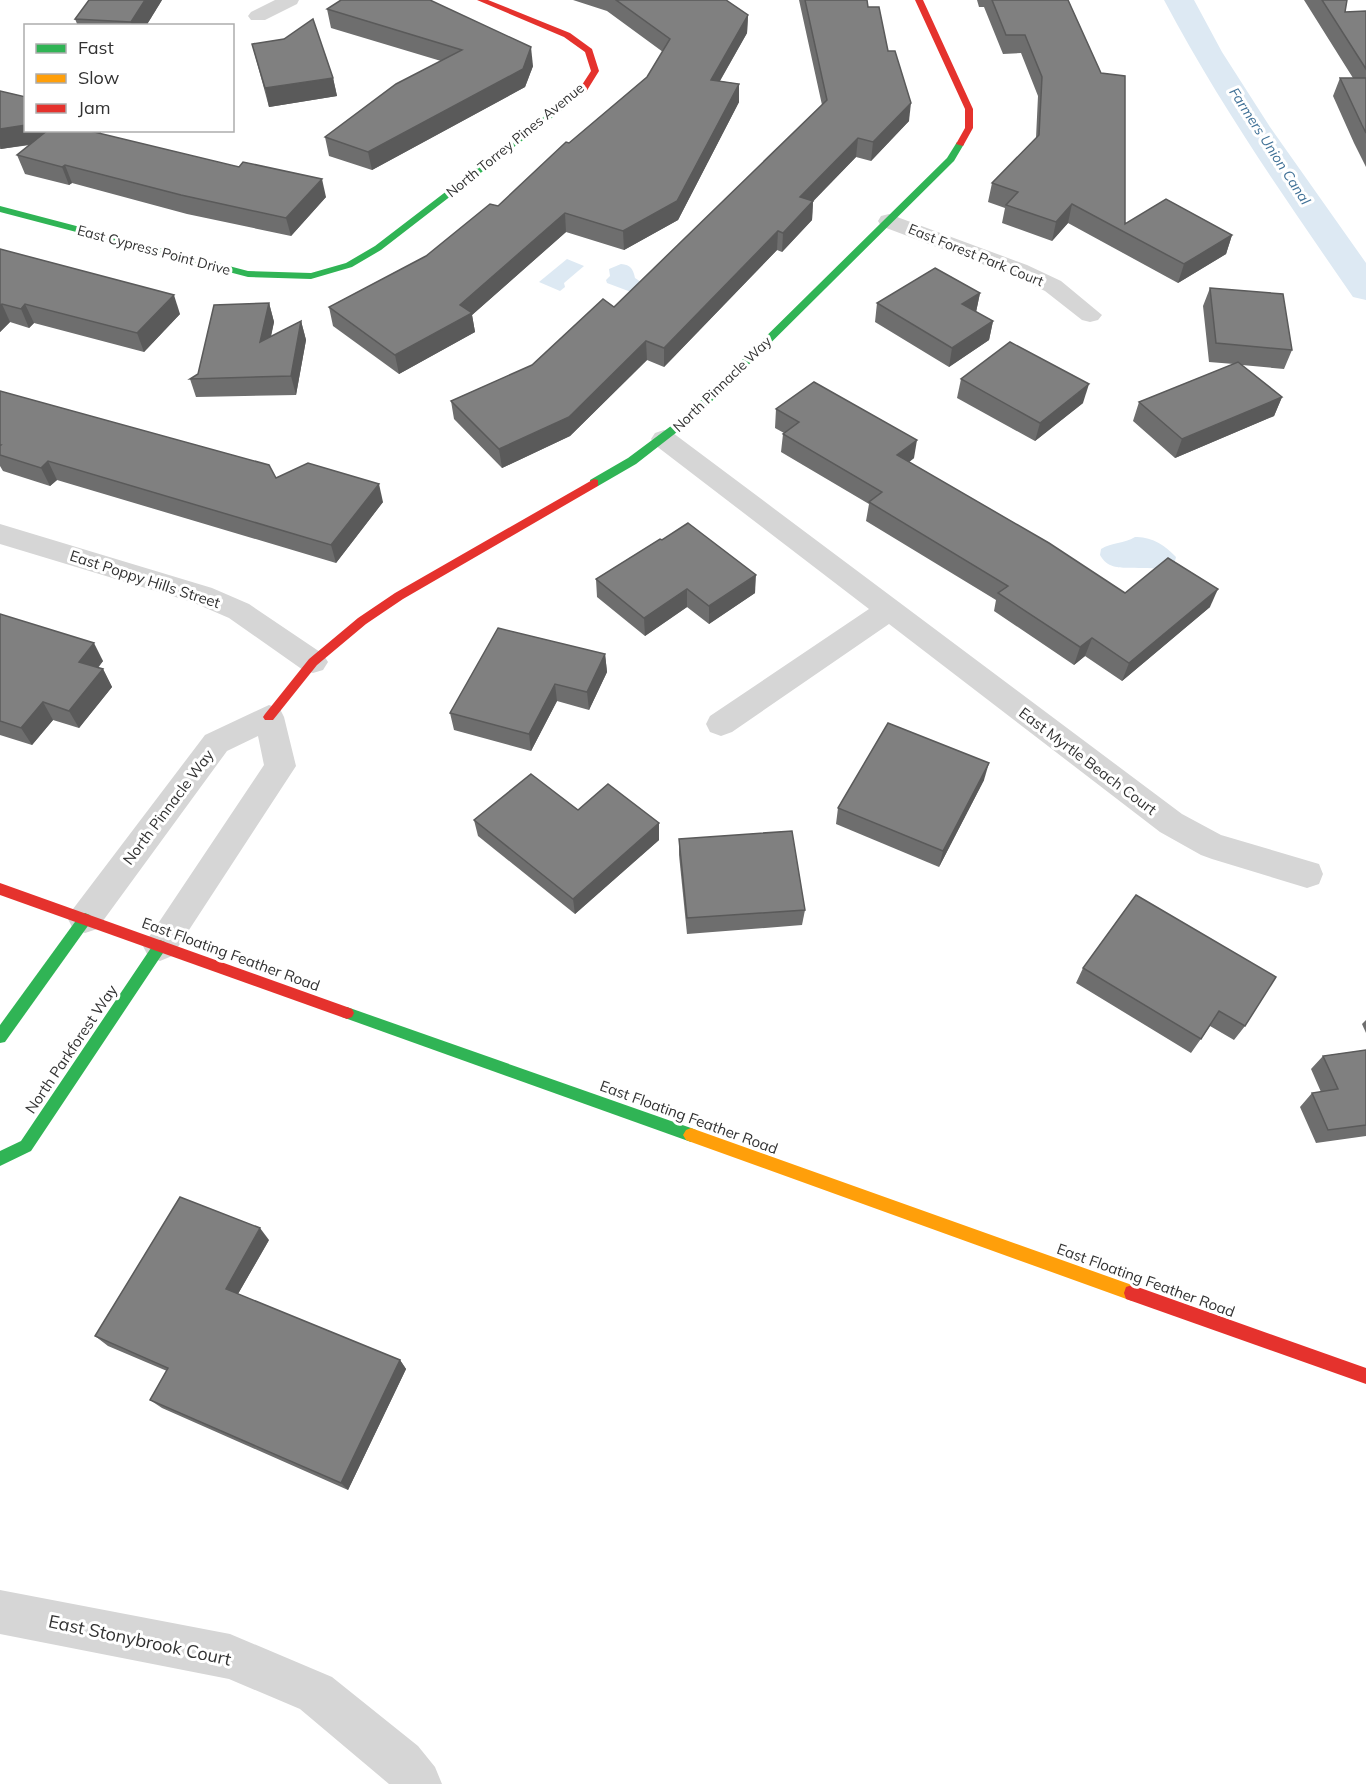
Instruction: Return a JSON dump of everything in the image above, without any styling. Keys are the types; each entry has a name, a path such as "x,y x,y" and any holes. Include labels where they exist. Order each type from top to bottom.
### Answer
{"street":[{"path":"258,16 290,0"},
{"name":"North Torrey Pines Avenue","path":"311,276 349,265 378,248 583,90 595,71 589,51 567,35 481,0"},
{"name":"North Pinnacle Way","path":"85,919 216,743 269,717 313,662 362,621 399,596 633,461 664,439 691,416 951,159 969,128 969,109 919,0"},
{"name":"East Cypress Point Drive","path":"0,208 248,274 279,277 311,276"},
{"name":"East Forest Park Court","path":"889,221 1019,270 1053,286 1090,315"},
{"name":"East Myrtle Beach Court","path":"664,439 1171,824 1212,846 1307,874"},
{"name":"East Poppy Hills Street","path":"0,534 202,595 239,611 313,662"},
{"path":"721,724 889,610"},
{"path":"160,946 280,766 269,717"},
{"name":"East Floating Feather Road","path":"0,889 1366,1376"},
{"path":"0,1037 85,919"},
{"name":"North Parkforest Way","path":"0,1159 27,1146 160,946"},
{"name":"East Stonybrook Court","path":"0,1612 230,1657 316,1693 402,1762 418,1784"}],"shaded area":[{"path":"567,259 584,266 564,283 565,287 560,291 539,282"},
{"path":"621,264 631,268 635,278 641,282 631,292 607,283 606,280 610,276 609,269"},
{"path":"1135,537 1147,538 1168,549 1176,557 1174,565 1164,568 1117,567 1108,564 1100,555 1101,549"}],"building":[{"path":"89,0 145,0 131,22 75,19"},
{"path":"341,0 430,0 531,47 523,69 368,152 325,137 396,84 462,50 327,9"},
{"path":"616,0 726,0 748,15 711,80 739,84 677,201 623,231 565,213 460,305 472,313 395,355 329,307 426,256 490,204 498,206 566,142 569,143 647,77 670,39"},
{"path":"805,0 867,0 868,7 879,7 888,51 895,51 911,103 873,142 858,138 800,197 813,201 783,233 778,231 664,348 646,341 569,417 499,449 451,401 532,365 603,299 614,307 827,100"},
{"path":"992,0 1068,0 1101,73 1125,76 1125,224 1166,199 1232,235 1184,264 1072,204 1056,222 1006,205 1018,192 992,183 1039,135 1042,77 1025,35 1006,35"},
{"path":"1322,0 1347,0 1345,12 1366,11 1366,69"},
{"path":"313,19 333,78 265,88 252,44 284,39"},
{"path":"1340,78 1366,78 1366,133 1362,125"},
{"path":"0,91 24,97 24,125 0,129"},
{"path":"46,132 94,132 239,167 243,162 322,179 286,218 17,155"},
{"path":"0,249 174,295 137,333 25,304 21,309 0,305"},
{"path":"935,268 980,293 962,304 993,321 952,348 877,303"},
{"path":"1210,288 1283,294 1292,350 1216,343"},
{"path":"269,303 260,342 301,321 291,376 190,379 198,374 214,305"},
{"path":"1010,342 1089,384 1040,423 961,379"},
{"path":"1238,362 1282,397 1182,439 1139,402"},
{"path":"814,382 917,440 897,455 1049,543 1125,593 1168,558 1218,589 1129,663 1092,638 1080,647 998,593 1008,586 869,502 882,492 783,434 799,422 776,409"},
{"path":"0,391 269,465 276,478 308,463 379,484 331,545 48,461 41,468 0,455"},
{"path":"688,523 756,575 709,606 687,589 644,618 596,579 660,539 662,540"},
{"path":"0,614 94,643 79,662 103,669 69,711 43,702 21,728 0,721"},
{"path":"498,628 605,654 587,692 555,684 529,734 450,713"},
{"path":"888,723 989,763 943,851 838,808"},
{"path":"531,774 578,810 608,784 659,823 573,899 474,820"},
{"path":"792,831 805,910 687,918 679,839"},
{"path":"1136,895 1276,977 1245,1026 1219,1011 1201,1039 1083,968"},
{"path":"1366,1050 1366,1125 1328,1130 1312,1093 1338,1089 1323,1056"},
{"path":"180,1197 260,1228 226,1289 400,1360 341,1483 150,1400 168,1368 95,1336"}],"waterway":[{"name":"Farmers Union Canal","path":"1179,0 1207,52 1255,129 1366,289"}],"traffic: fast":[{"path":"0,209 248,274 311,276 349,265 378,248 564,104"},
{"path":"594,483 632,461 691,416 951,159 960,144"},
{"path":"0,1037 85,919"},
{"path":"0,1159 26,1146 160,946"},
{"path":"347,1013 691,1135"}],"traffic: slow":[{"path":"691,1135 1132,1293"}],"traffic: jam":[{"path":"481,0 567,35 589,51 595,71 583,90 564,104"},
{"path":"919,0 969,109 969,128 960,144"},
{"path":"269,717 313,662 362,621 399,596 594,483"},
{"path":"0,889 347,1013"},
{"path":"1132,1293 1366,1376"}]}
